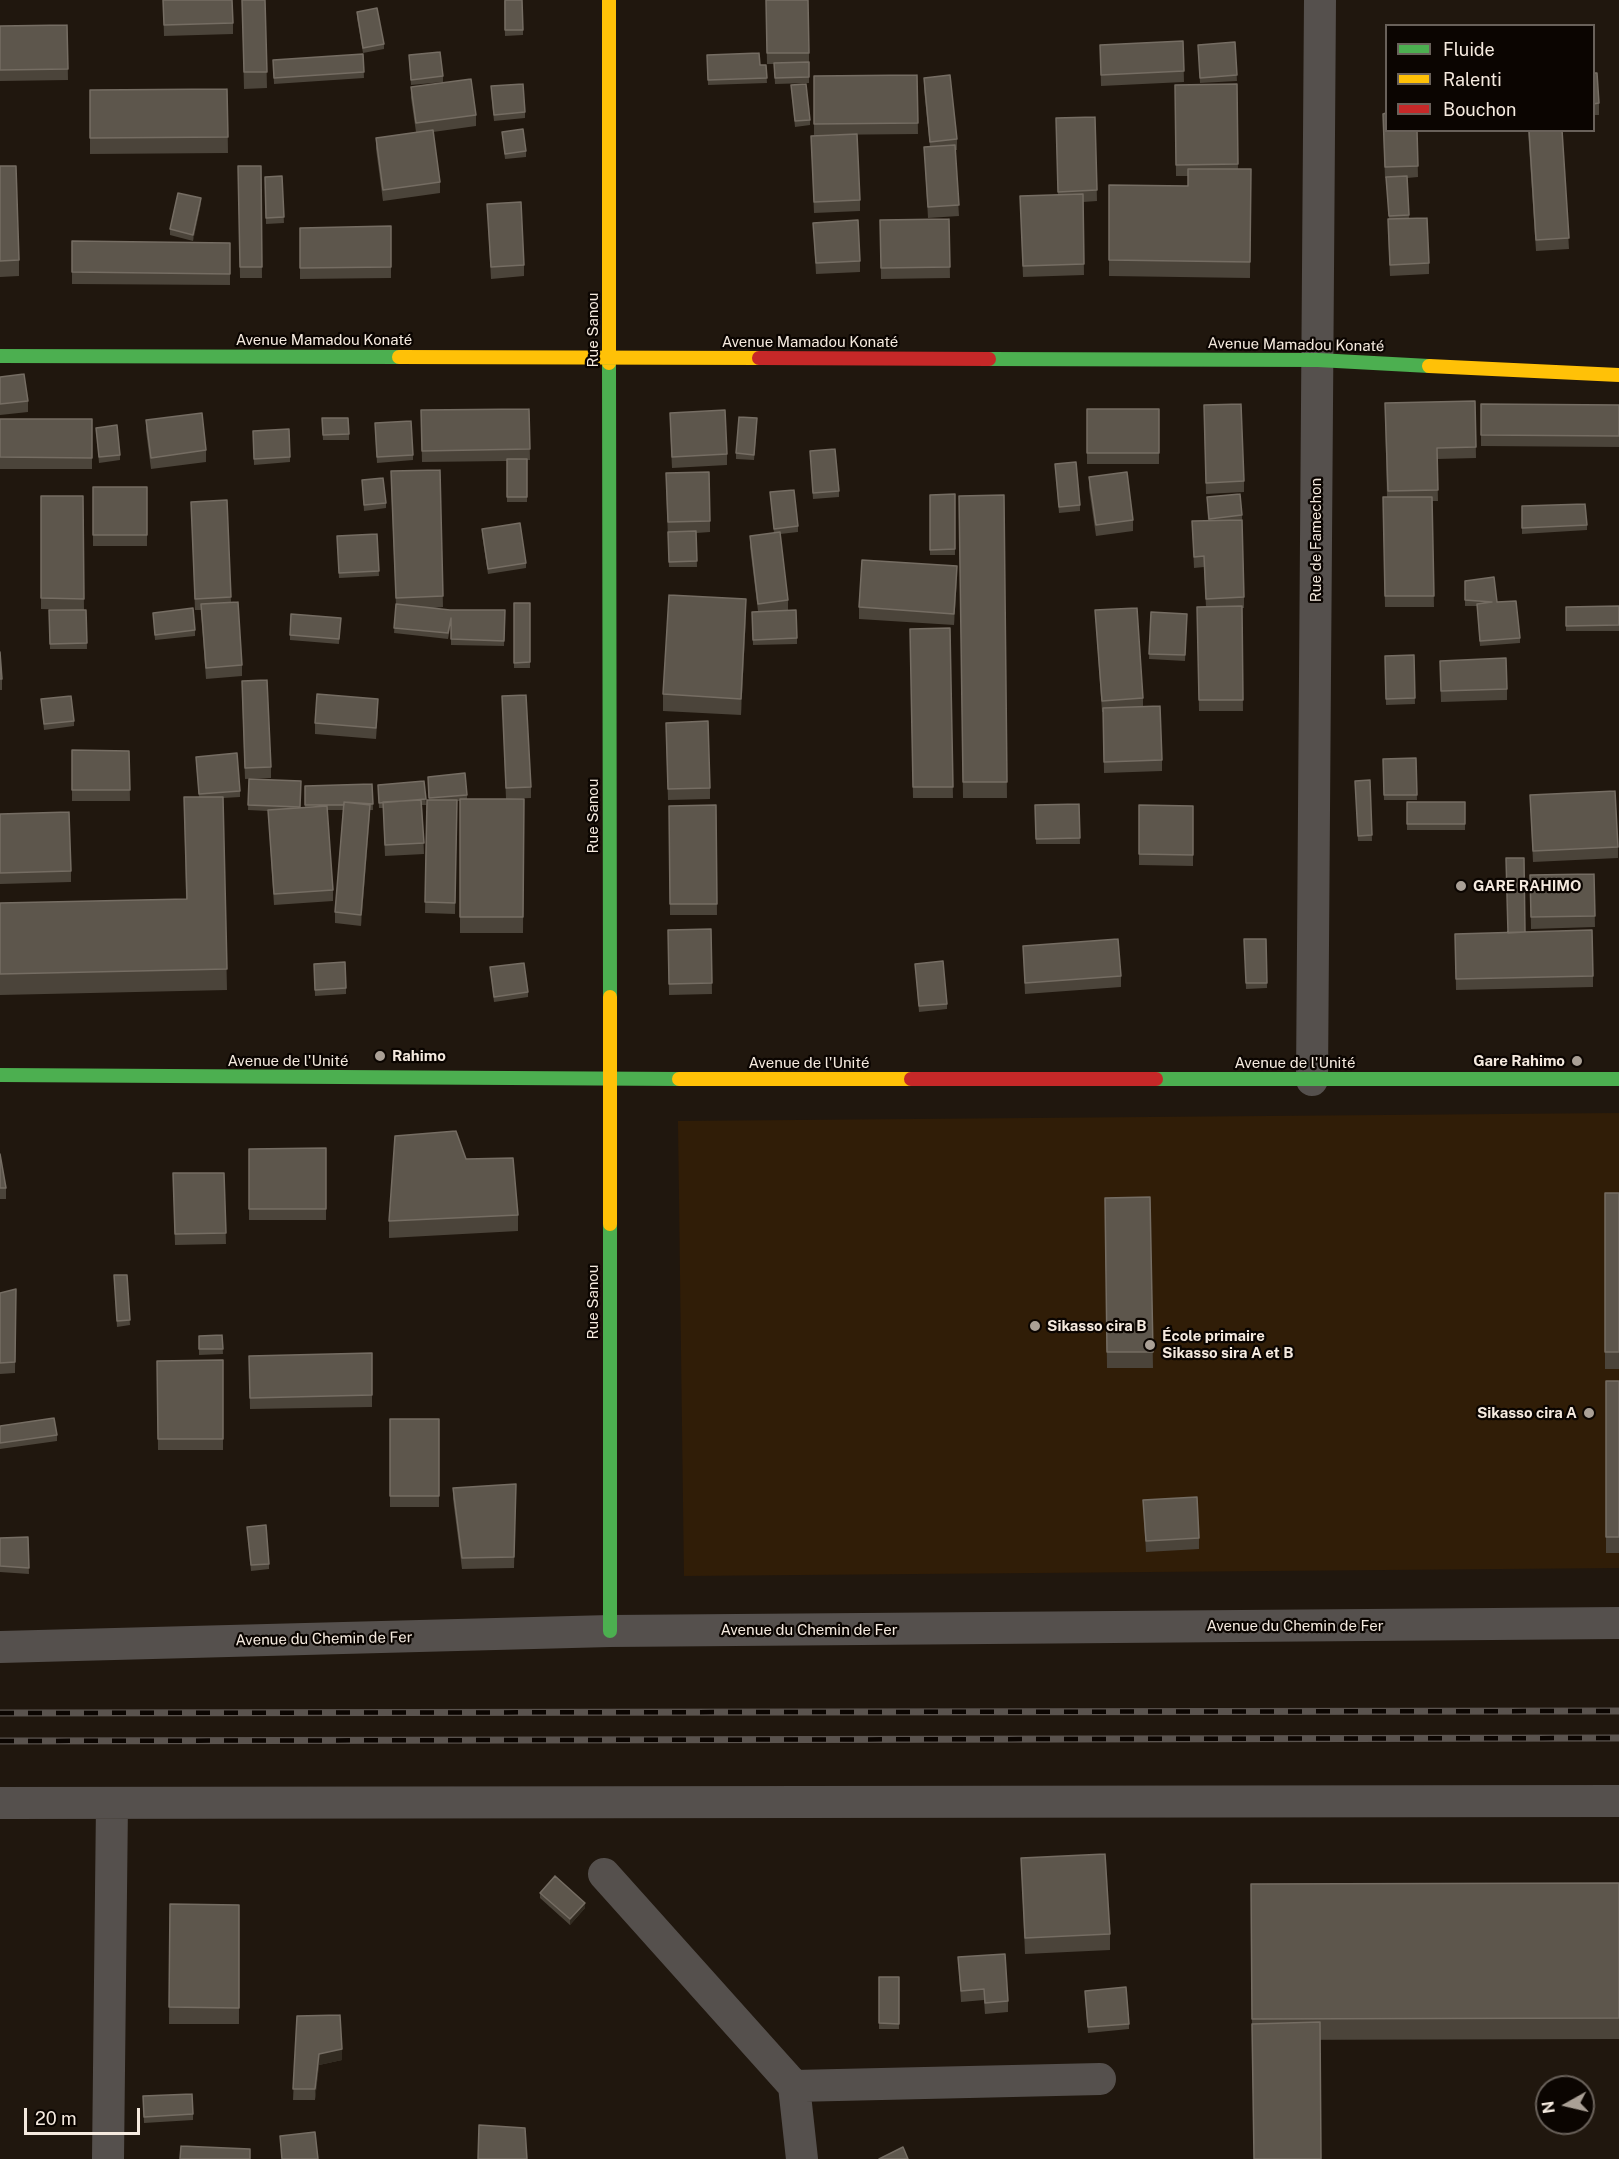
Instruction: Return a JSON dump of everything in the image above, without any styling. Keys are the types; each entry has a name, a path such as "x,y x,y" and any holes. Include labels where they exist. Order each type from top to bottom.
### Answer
{"street":[{"name":"Rue Sanou","path":"609,0 610,1631"},
{"name":"Rue de Famechon","path":"1312,1080 1320,0"},
{"name":"Avenue Mamadou Konaté","path":"0,356 1317,360 1619,375"},
{"name":"Avenue de l'Unité","path":"0,1075 610,1080 1619,1079"},
{"name":"Avenue du Chemin de Fer","path":"0,1647 610,1631 1619,1623"},
{"path":"0,1803 1619,1801"},
{"path":"108,2159 112,1803"},
{"path":"603,1874 794,2086 802,2159"},
{"path":"794,2086 1100,2079"}],"shaded area":[{"name":"École primaire Sikasso sira A et B","path":"1619,1113 1619,1568 684,1576 678,1121"}],"building":[{"path":"163,0 232,0 233,23 164,25"},
{"path":"242,0 265,0 267,72 244,72"},
{"path":"505,0 522,0 523,30 505,30"},
{"path":"766,0 808,0 809,53 767,53"},
{"path":"377,8 384,44 363,48 357,12"},
{"path":"67,25 68,69 0,70 0,26"},
{"path":"1183,41 1184,71 1101,75 1100,45"},
{"path":"1235,42 1237,75 1200,78 1198,45"},
{"path":"440,52 443,76 411,80 409,55"},
{"path":"759,53 760,65 766,65 767,78 708,80 707,55"},
{"path":"363,54 364,72 274,78 273,60"},
{"path":"809,62 809,77 775,78 774,63"},
{"path":"1595,73 1597,73 1599,103 1595,104"},
{"path":"917,75 918,123 814,124 814,76"},
{"path":"950,75 957,139 930,142 924,78"},
{"path":"471,79 476,115 416,123 411,87"},
{"path":"523,84 525,112 494,115 491,86"},
{"path":"806,84 810,120 795,121 791,85"},
{"path":"1237,84 1238,164 1176,165 1175,85"},
{"path":"227,89 228,137 90,138 90,90"},
{"path":"1385,113 1385,132 1417,132 1418,166 1385,167 1383,114"},
{"path":"1095,117 1097,190 1058,192 1056,118"},
{"path":"523,129 526,151 505,154 502,132"},
{"path":"433,130 440,182 383,190 376,138"},
{"path":"1529,132 1562,132 1569,238 1536,240"},
{"path":"857,134 860,200 814,202 811,136"},
{"path":"955,145 959,205 928,207 924,147"},
{"path":"0,166 16,166 19,260 0,261"},
{"path":"238,166 261,166 262,267 240,267"},
{"path":"1188,169 1251,169 1250,262 1109,260 1109,185 1188,186"},
{"path":"282,176 284,217 266,218 265,177"},
{"path":"1407,176 1409,215 1389,216 1386,177"},
{"path":"178,193 201,198 193,235 170,229"},
{"path":"1083,194 1084,264 1023,266 1020,196"},
{"path":"521,202 524,265 491,267 487,204"},
{"path":"1427,218 1429,263 1390,265 1388,219"},
{"path":"949,219 950,267 881,268 880,220"},
{"path":"858,220 860,261 816,263 813,223"},
{"path":"391,226 391,267 300,268 300,228"},
{"path":"72,241 230,243 230,274 72,272"},
{"path":"24,374 28,401 0,404 0,377"},
{"path":"1475,401 1476,447 1437,448 1438,490 1388,491 1385,403"},
{"path":"1241,404 1244,481 1206,483 1204,405"},
{"path":"1481,404 1619,405 1619,436 1481,435"},
{"path":"529,409 530,449 422,451 421,410"},
{"path":"1087,409 1159,409 1159,453 1087,453"},
{"path":"725,410 727,454 672,457 670,413"},
{"path":"202,413 206,450 151,458 146,420"},
{"path":"739,417 757,418 754,455 736,453"},
{"path":"322,418 348,418 349,434 323,435"},
{"path":"0,419 92,419 92,458 0,457"},
{"path":"411,421 413,455 377,457 375,423"},
{"path":"117,425 120,455 99,457 96,428"},
{"path":"289,429 290,457 254,459 253,431"},
{"path":"835,449 839,491 813,493 810,451"},
{"path":"507,459 527,459 527,497 507,497"},
{"path":"1076,462 1080,505 1059,507 1055,464"},
{"path":"440,470 443,596 396,598 391,471"},
{"path":"709,472 710,521 668,522 666,473"},
{"path":"1127,472 1133,520 1096,525 1089,477"},
{"path":"383,478 386,503 364,505 362,480"},
{"path":"93,487 147,487 147,535 93,535"},
{"path":"794,490 798,526 774,529 770,492"},
{"path":"955,494 955,549 930,550 930,495"},
{"path":"1240,494 1242,515 1209,519 1207,497"},
{"path":"1004,495 1007,782 963,782 959,496"},
{"path":"41,496 83,496 84,599 41,598"},
{"path":"1383,497 1432,497 1434,596 1385,596"},
{"path":"227,500 231,597 195,599 191,502"},
{"path":"1585,504 1587,525 1522,528 1522,506"},
{"path":"1242,520 1244,597 1206,599 1204,556 1194,557 1192,521"},
{"path":"520,523 526,563 488,569 482,529"},
{"path":"696,531 697,561 669,562 668,532"},
{"path":"780,532 788,600 758,604 750,536"},
{"path":"377,534 379,571 339,573 337,536"},
{"path":"862,560 957,566 954,614 859,607"},
{"path":"1494,577 1497,602 1516,601 1520,638 1480,641 1477,604 1492,602 1465,600 1465,581"},
{"path":"669,595 746,599 741,699 663,694"},
{"path":"238,602 242,665 206,668 201,604"},
{"path":"514,603 530,603 530,662 514,663"},
{"path":"396,604 450,610 505,610 504,641 451,639 451,618 448,633 394,628"},
{"path":"1242,606 1243,700 1199,700 1197,607"},
{"path":"1619,606 1619,625 1566,626 1566,607"},
{"path":"193,608 195,630 155,635 153,613"},
{"path":"1137,608 1143,698 1102,701 1095,610"},
{"path":"49,610 86,610 87,643 50,644"},
{"path":"796,610 797,638 753,640 752,612"},
{"path":"1151,612 1187,614 1185,655 1149,654"},
{"path":"291,614 341,618 339,639 290,635"},
{"path":"950,628 953,787 913,787 910,629"},
{"path":"0,652 2,679 0,679"},
{"path":"1414,655 1415,698 1386,699 1385,656"},
{"path":"1506,658 1507,689 1441,691 1440,661"},
{"path":"267,680 271,767 245,768 242,681"},
{"path":"317,694 378,699 376,728 315,723"},
{"path":"526,695 531,787 506,788 502,696"},
{"path":"71,696 74,721 44,724 41,699"},
{"path":"1160,706 1162,760 1104,762 1103,708"},
{"path":"708,721 710,788 668,789 666,723"},
{"path":"72,750 129,751 130,790 72,790"},
{"path":"237,753 240,791 199,794 196,757"},
{"path":"1416,758 1417,795 1384,795 1383,759"},
{"path":"465,773 467,795 429,798 428,777"},
{"path":"249,779 301,781 300,807 248,805"},
{"path":"1370,780 1372,835 1358,836 1355,781"},
{"path":"424,781 426,799 379,803 378,785"},
{"path":"372,784 373,804 344,802 344,805 305,805 305,786"},
{"path":"1615,791 1618,847 1533,851 1530,795"},
{"path":"184,797 223,797 227,969 0,974 0,903 187,899"},
{"path":"460,799 524,799 523,917 460,917"},
{"path":"421,800 424,843 385,845 383,802"},
{"path":"427,800 457,800 455,903 425,902"},
{"path":"344,802 370,805 361,915 335,912"},
{"path":"1407,802 1465,802 1465,824 1407,824"},
{"path":"1079,804 1080,838 1036,839 1035,805"},
{"path":"716,805 717,904 670,904 669,806"},
{"path":"1139,805 1193,806 1193,855 1139,854"},
{"path":"327,806 333,890 274,894 268,810"},
{"path":"69,812 71,871 0,873 0,814"},
{"path":"1506,858 1524,858 1525,932 1508,933"},
{"path":"1594,874 1595,916 1531,917 1530,875"},
{"path":"711,929 712,983 669,984 668,930"},
{"path":"1592,930 1593,976 1456,979 1455,934"},
{"path":"1118,939 1121,976 1025,983 1023,946"},
{"path":"1244,939 1266,939 1267,983 1246,983"},
{"path":"943,961 947,1004 919,1006 915,964"},
{"path":"345,962 346,988 315,990 314,964"},
{"path":"524,963 528,992 494,997 490,967"},
{"path":"456,1131 466,1159 513,1158 518,1215 389,1221 395,1136"},
{"path":"326,1148 326,1209 249,1209 249,1149"},
{"path":"0,1154 6,1188 0,1188"},
{"path":"173,1173 224,1173 226,1233 175,1234"},
{"path":"1605,1193 1619,1193 1619,1352 1605,1352"},
{"path":"1150,1197 1153,1352 1107,1352 1105,1198"},
{"path":"114,1275 127,1275 130,1320 117,1321"},
{"path":"16,1289 15,1362 0,1363 0,1293"},
{"path":"222,1335 223,1349 199,1349 199,1336"},
{"path":"372,1353 372,1395 250,1398 249,1356"},
{"path":"223,1360 223,1439 158,1439 157,1361"},
{"path":"1606,1381 1619,1381 1619,1537 1606,1537"},
{"path":"54,1418 57,1435 0,1443 0,1426"},
{"path":"390,1419 439,1419 439,1496 390,1496"},
{"path":"516,1484 514,1557 462,1558 453,1488"},
{"path":"1197,1497 1199,1538 1146,1541 1143,1500"},
{"path":"266,1525 269,1564 251,1565 247,1527"},
{"path":"28,1537 29,1568 0,1566 0,1538"},
{"path":"1105,1854 1110,1934 1025,1938 1021,1858"},
{"path":"555,1876 585,1903 570,1919 540,1893"},
{"path":"1619,1883 1619,2018 1252,2019 1251,1884"},
{"path":"170,1904 239,1905 239,2008 169,2007"},
{"path":"1005,1954 1008,2001 985,2003 984,1989 961,1991 958,1957"},
{"path":"879,1977 899,1977 899,2024 879,2023"},
{"path":"1126,1987 1129,2024 1088,2027 1085,1991"},
{"path":"340,2015 342,2049 319,2054 315,2089 293,2089 297,2016"},
{"path":"1320,2022 1321,2159 1254,2159 1252,2024"},
{"path":"192,2094 193,2114 144,2117 143,2096"},
{"path":"479,2125 525,2128 527,2159 478,2159"},
{"path":"315,2132 318,2159 282,2159 280,2136"},
{"path":"181,2146 250,2149 250,2159 180,2159"},
{"path":"903,2147 908,2159 879,2159"}],"railway":[{"path":"0,1713 1619,1711"},
{"path":"0,1741 1619,1738"}],"traffic: fast":[{"path":"0,356 399,357"},
{"path":"989,359 1318,360 1429,366"},
{"path":"609,363 610,997"},
{"path":"0,1075 679,1079"},
{"path":"1156,1079 1619,1079"},
{"path":"610,1224 610,1631"}],"traffic: slow":[{"path":"609,0 609,363"},
{"path":"399,357 759,358"},
{"path":"1429,366 1619,375"},
{"path":"610,997 610,1224"},
{"path":"679,1079 911,1079"}],"traffic: jam":[{"path":"759,358 989,359"},
{"path":"911,1079 1156,1079"}],"place":[{"name":"GARE RAHIMO","path":"1461,886"},
{"name":"Rahimo","path":"380,1056"},
{"name":"Gare Rahimo","path":"1577,1061"},
{"name":"Sikasso cira B","path":"1035,1326"},
{"name":"École primaire Sikasso sira A et B","path":"1150,1345"},
{"name":"Sikasso cira A","path":"1589,1413"}]}
